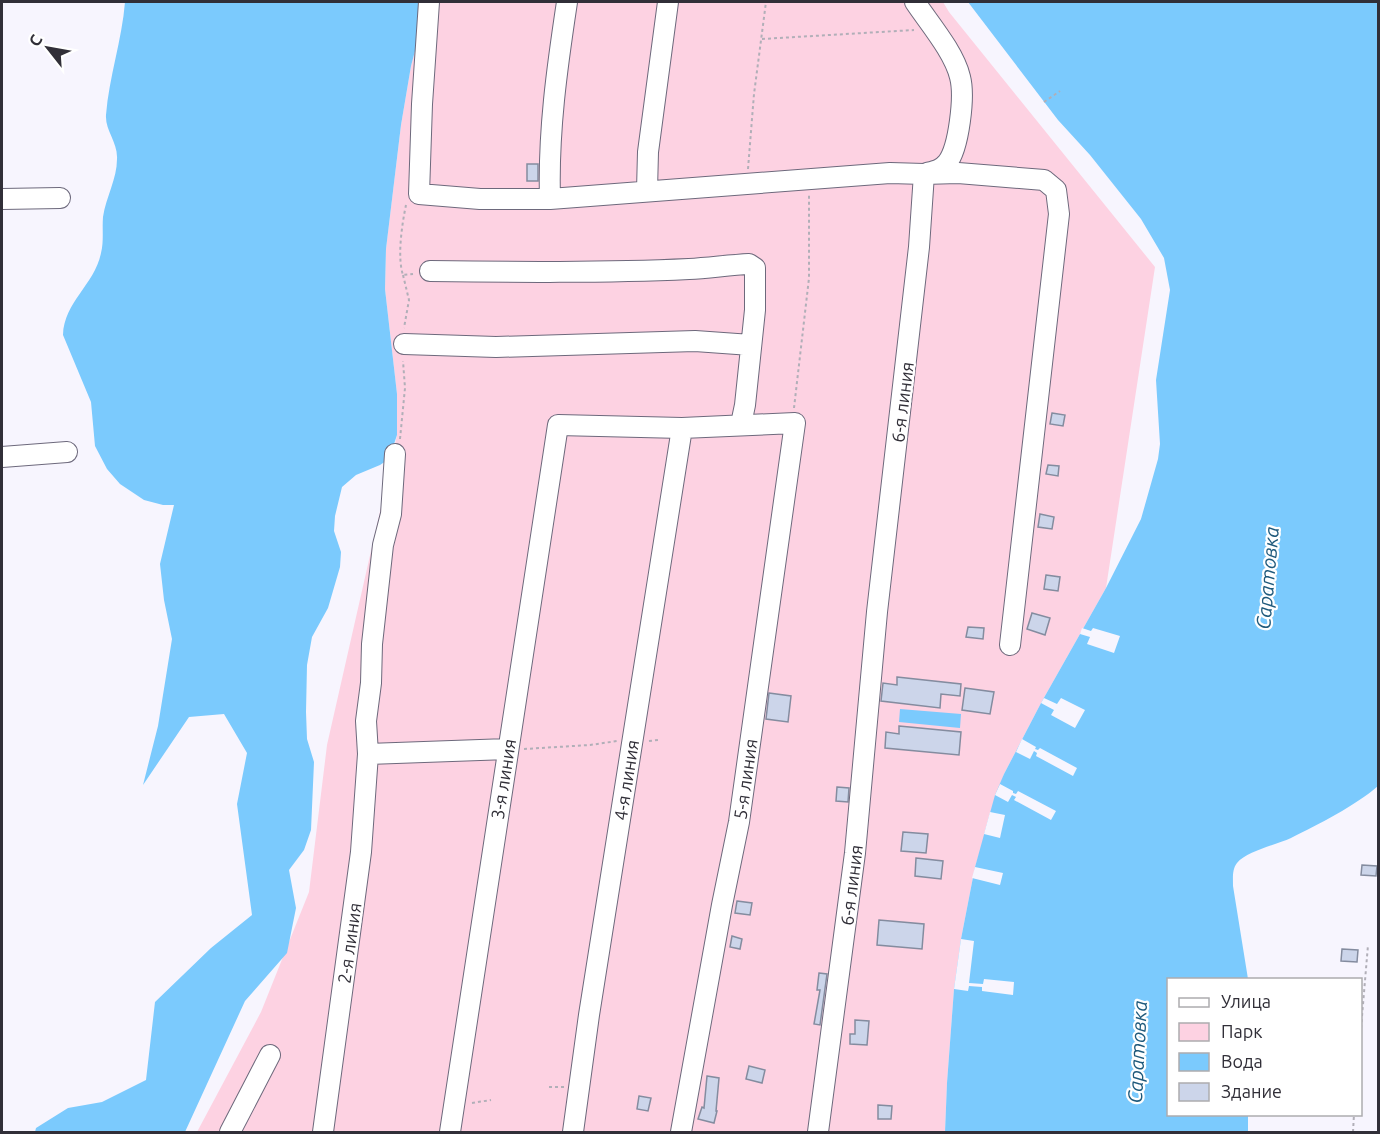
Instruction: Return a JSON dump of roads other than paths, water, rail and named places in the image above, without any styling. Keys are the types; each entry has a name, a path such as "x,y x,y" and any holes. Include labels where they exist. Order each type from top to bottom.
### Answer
{"lane":[{"path":"429,2 419,194 480,199 550,199 890,173 958,173 1044,180 1056,190 1059,214 1010,645"},
{"path":"550,199 551,116 567,2"},
{"path":"647,190 648,152 668,2"},
{"path":"915,2 954,61 961,78 962,91 955,148 948,162 939,170 924,174"},
{"name":"6-я линия","path":"818,1132 855,854 878,612 920,247 924,174"},
{"path":"2,199 60,198"},
{"path":"430,271 617,271 691,269 749,264 755,268 756,282 745,405 741,424 682,428"},
{"path":"404,344 496,347 695,341 751,345"},
{"name":"5-я линия","path":"681,1132 739,822 795,423 741,424"},
{"name":"3-я линия","path":"450,1132 558,425 682,428"},
{"name":"4-я линия","path":"573,1132 682,428"},
{"path":"2,457 67,452"},
{"name":"2-я линия","path":"323,1132 361,852 368,754 366,722 371,683 372,644 383,545 391,514 394,454"},
{"path":"368,754 508,749"},
{"path":"230,1132 270,1055"}],"water":[{"path":"125,2 422,2 419,36 411,66 401,125 386,249 385,289 397,394 397,435 389,459 356,475 342,487 335,516 334,531 341,552 340,567 328,608 312,637 307,665 307,739 314,762 311,830 304,850 289,870 296,908 287,953 245,1001 185,1132 35,1132 36,1128 68,1108 102,1102 146,1080 155,1002 211,948 252,915 237,804 247,753 224,714 189,717 143,785 158,726 172,639 160,564 174,505 163,505 144,500 120,484 107,469 95,446 91,402 63,335 69,313 93,274 102,248 103,217 117,159 116,147 107,126 106,115"},
{"name":"Саратовка","path":"968,2 1378,2 1378,786 1359,801 1336,814 1291,838 1248,855 1235,865 1233,886 1248,978 1167,978 1167,1116 1248,1116 1248,1132 945,1132 954,989 961,939 975,867 995,795 1041,703 1106,588 1141,519 1160,444 1156,380 1170,290 1164,258 1141,219 1090,155 1058,120"},
{"path":"900,709 961,714 960,728 899,722"}]}
